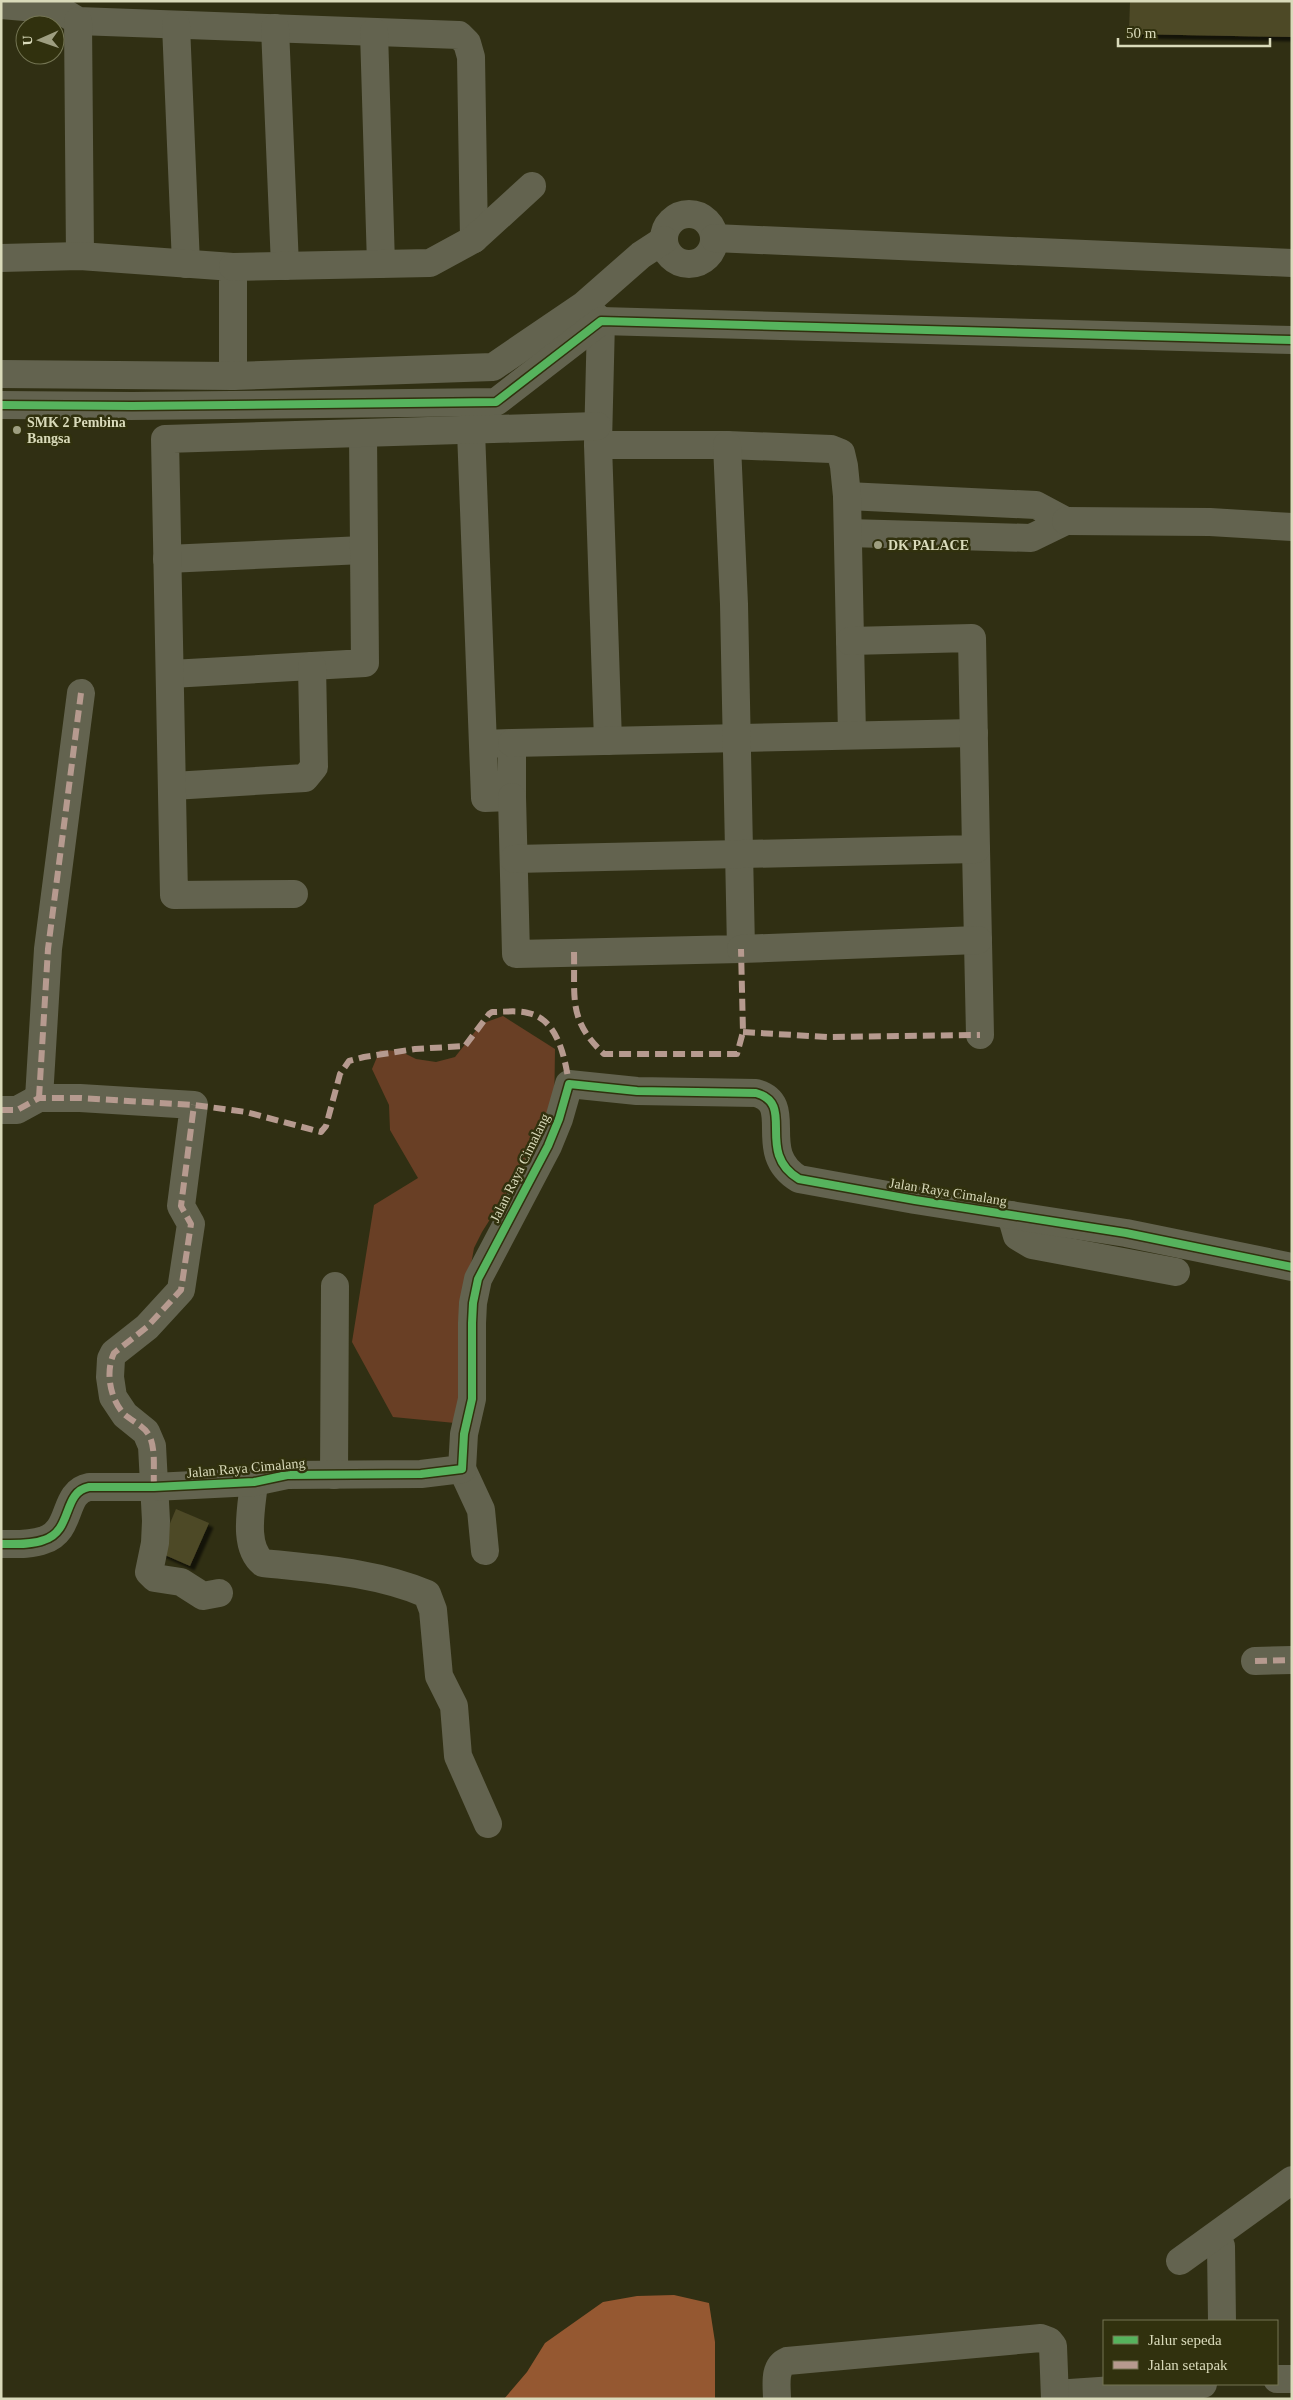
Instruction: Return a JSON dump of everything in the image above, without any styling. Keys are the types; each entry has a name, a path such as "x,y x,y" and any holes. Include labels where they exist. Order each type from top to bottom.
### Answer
{"street":[{"path":"1,5 60,10 78,22 459,35 467,43 471,57 474,239"},
{"path":"78,22 80,256"},
{"path":"176,25 186,264"},
{"path":"275,28 285,266"},
{"path":"374,32 381,264"},
{"path":"1,258 80,256 233,267 430,263 474,239 532,186"},
{"path":"1,405 132,406 496,402 592,313 641,255 664,240 671,256 686,264 703,260 713,246 714,238 1292,263"},
{"path":"233,267 233,376"},
{"path":"592,313 608,741"},
{"path":"1,374 233,376 493,366 592,313 1292,340"},
{"path":"131,376 132,406"},
{"path":"470,432 485,798 512,797"},
{"path":"294,894 174,895 165,440 470,432 598,435 727,445 831,449 841,453 848,496 852,735"},
{"path":"171,674 365,663 363,434"},
{"path":"727,445 734,604 742,949"},
{"path":"848,496 1036,505 1066,521"},
{"path":"848,533 1031,538 1066,521 1210,522 1292,528"},
{"path":"167,559 363,550"},
{"path":"850,641 972,638 980,1034"},
{"path":"173,786 305,778 314,767 312,666"},
{"path":"39,1098 48,949 81,693"},
{"path":"483,744 974,733"},
{"path":"512,743 516,954 742,949 978,940"},
{"path":"514,859 976,849"},
{"name":"Jalan Raya Cimalang","path":"1,1544 38,1542 56,1534 65,1520 70,1502 82,1488 154,1488 254,1482 287,1475 439,1474 462,1469 464,1434 472,1399 472,1323 473,1303 478,1279 548,1146 559,1120 569,1084 637,1091 756,1093 764,1096 774,1108 775,1145 778,1157 790,1173 799,1179 1011,1216 1126,1233 1292,1267"},
{"path":"1,1110 17,1110 39,1098 80,1098 194,1105 181,1206 191,1224 181,1290 147,1327 114,1353 111,1359 111,1386 117,1405 126,1415 142,1427 150,1438 156,1521 155,1543 149,1572 155,1578 181,1582 203,1596 220,1593"},
{"path":"1011,1216 1017,1236 1032,1246 1176,1272"},
{"path":"334,1475 335,1286"},
{"path":"462,1469 480,1510 485,1551"},
{"path":"254,1482 251,1520 252,1546 258,1559 263,1563 350,1572 412,1588 427,1594 433,1610 439,1676 454,1706 458,1756 488,1824"},
{"path":"1256,1661 1292,1660"},
{"path":"1180,2261 1292,2180"},
{"path":"1221,2246 1222,2320"},
{"path":"777,2399 777,2371 787,2361 1041,2338 1049,2341 1052,2346 1055,2396 1191,2385"},
{"path":"1278,2380 1292,2379"}],"shaded area":[{"path":"503,1016 555,1049 554,1118 482,1232 474,1248 463,1309 470,1391 455,1423 393,1417 352,1342 374,1205 418,1178 390,1130 389,1105 372,1069 380,1050 400,1051 416,1059 436,1062 455,1057 481,1024"},
{"path":"674,2295 709,2303 715,2342 715,2399 504,2399 527,2372 545,2343 603,2302 637,2296"}],"building":[{"path":"1130,1 1292,1 1292,37 1129,34"},
{"path":"176,1509 209,1523 190,1566 158,1552"}],"marked path":[{"path":"39,1098 48,949 81,693"},
{"path":"574,952 574,996 579,1019 592,1042 604,1054 737,1054 743,1032 741,949"},
{"path":"1,1110 17,1110 39,1098 80,1098 194,1105 246,1112 321,1132 326,1126 340,1074 349,1061 415,1049 465,1046 492,1012 524,1012 538,1017 546,1023 558,1041 569,1084"},
{"path":"743,1032 827,1037 980,1035"},
{"path":"154,1487 154,1455 150,1437 145,1430 119,1408 110,1385 110,1368 114,1353 147,1327 181,1290 191,1224 181,1206 194,1105"},
{"path":"1255,1661 1292,1660"}],"cycle path":[{"path":"1,405 132,406 496,402 601,321 1292,340"},
{"path":"1,1544 34,1543 53,1535 64,1521 75,1496 81,1490 89,1487 154,1487 254,1482 287,1475 421,1474 462,1469 464,1434 472,1399 472,1323 473,1303 478,1279 548,1146 559,1119 569,1084 637,1091 756,1093 768,1099 774,1107 776,1143 779,1156 786,1168 799,1179 915,1200 1126,1233 1292,1267"}],"place":[{"name":"SMK 2 Pembina Bangsa","path":"17,430"},
{"name":"DK PALACE","path":"878,545"}]}
